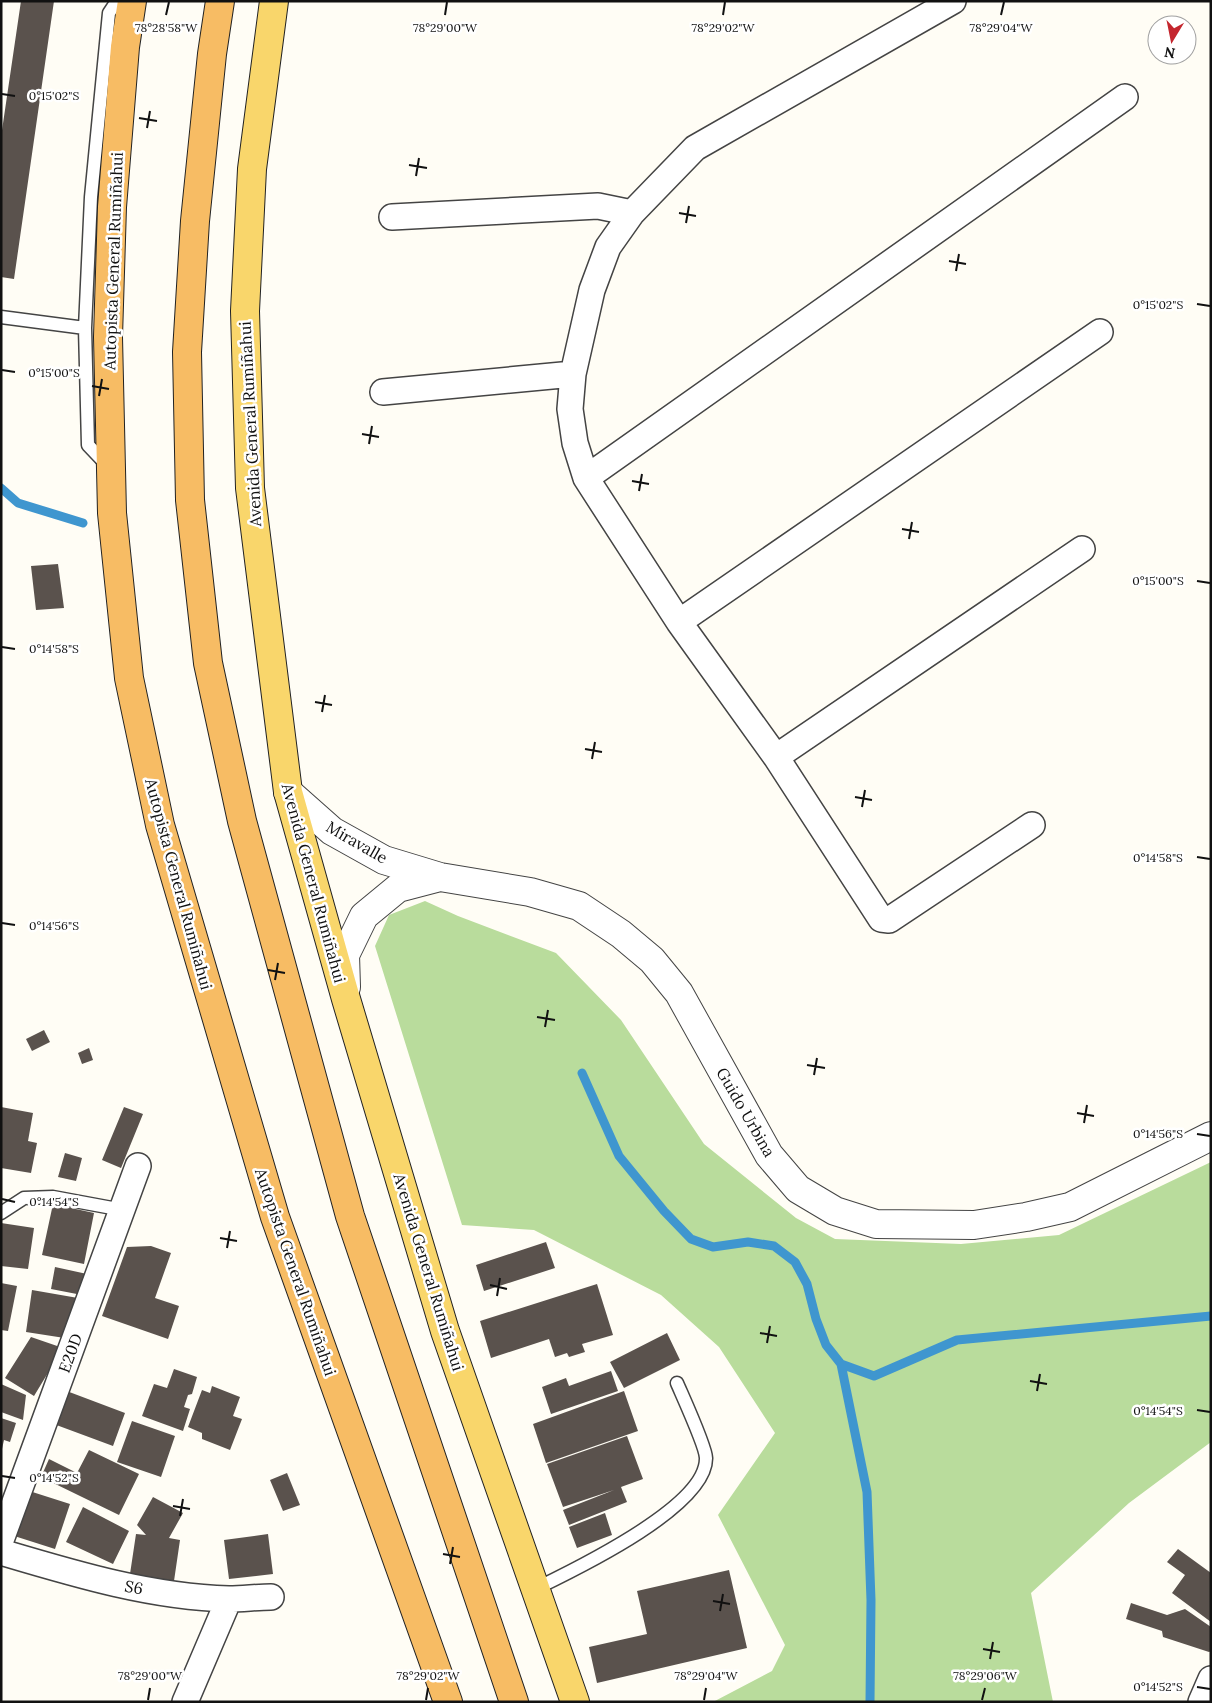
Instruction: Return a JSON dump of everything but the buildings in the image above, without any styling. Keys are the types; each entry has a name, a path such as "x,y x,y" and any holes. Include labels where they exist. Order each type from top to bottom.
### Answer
{"highway":[{"name":"Autopista General Rumiñahui","path":"132,1 125,47 112,207 108,337 112,513 129,678 160,825 275,1217 448,1702"},
{"path":"220,1 212,54 195,220 187,352 190,500 208,663 242,821 350,1216 514,1702"}],"main road":[{"name":"Avenida General Rumiñahui","path":"274,1 252,169 244,311 250,488 288,792 346,999 446,1331 575,1702"}],"street":[{"path":"953,1 695,148 632,213 608,247 592,290 573,374 570,410 575,443 586,478 679,622 776,757 881,919 889,920 1032,825"},
{"path":"586,478 1125,97"},
{"path":"392,217 598,206 632,213"},
{"path":"679,622 1100,332"},
{"path":"383,392 573,374"},
{"path":"776,757 1082,549"},
{"name":"Miravalle","path":"288,792 332,831 384,860 440,877"},
{"path":"346,999 345,955 364,916 398,888 440,877"},
{"name":"Guido Urbina","path":"440,877 530,892 580,906 621,934 652,960 679,992 768,1155 798,1189 835,1211 876,1224 974,1225 1026,1217 1070,1207 1211,1136"},
{"name":"E20D","path":"1,1540 138,1166"},
{"name":"S6","path":"1,1552 91,1579 150,1590 229,1599 271,1597"},
{"path":"185,1702 229,1599"},
{"path":"1201,1702 1211,1679"}],"lane":[{"path":"112,470 88,445 85,328 92,187 109,13 117,1"},
{"path":"1,317 85,328"},
{"path":"1,1213 24,1198 53,1197 123,1210"},
{"path":"535,1589 646,1529 696,1485 704,1472 706,1457 677,1383"}],"green space":[{"path":"425,901 458,916 556,953 621,1020 704,1144 796,1218 835,1239 961,1244 1059,1235 1211,1162 1211,1442 1129,1503 1031,1593 1053,1702 713,1702 772,1671 785,1645 718,1515 775,1433 719,1347 661,1295 534,1230 462,1225 375,946 389,915"}],"waterway":[{"path":"1,488 18,503 83,523"},
{"path":"582,1073 619,1156 664,1211 691,1239 713,1247 748,1242 774,1246 795,1262 807,1284 816,1319 826,1345 841,1364 867,1492 871,1600 870,1702"},
{"path":"841,1364 874,1376 957,1340 1211,1316"}]}
